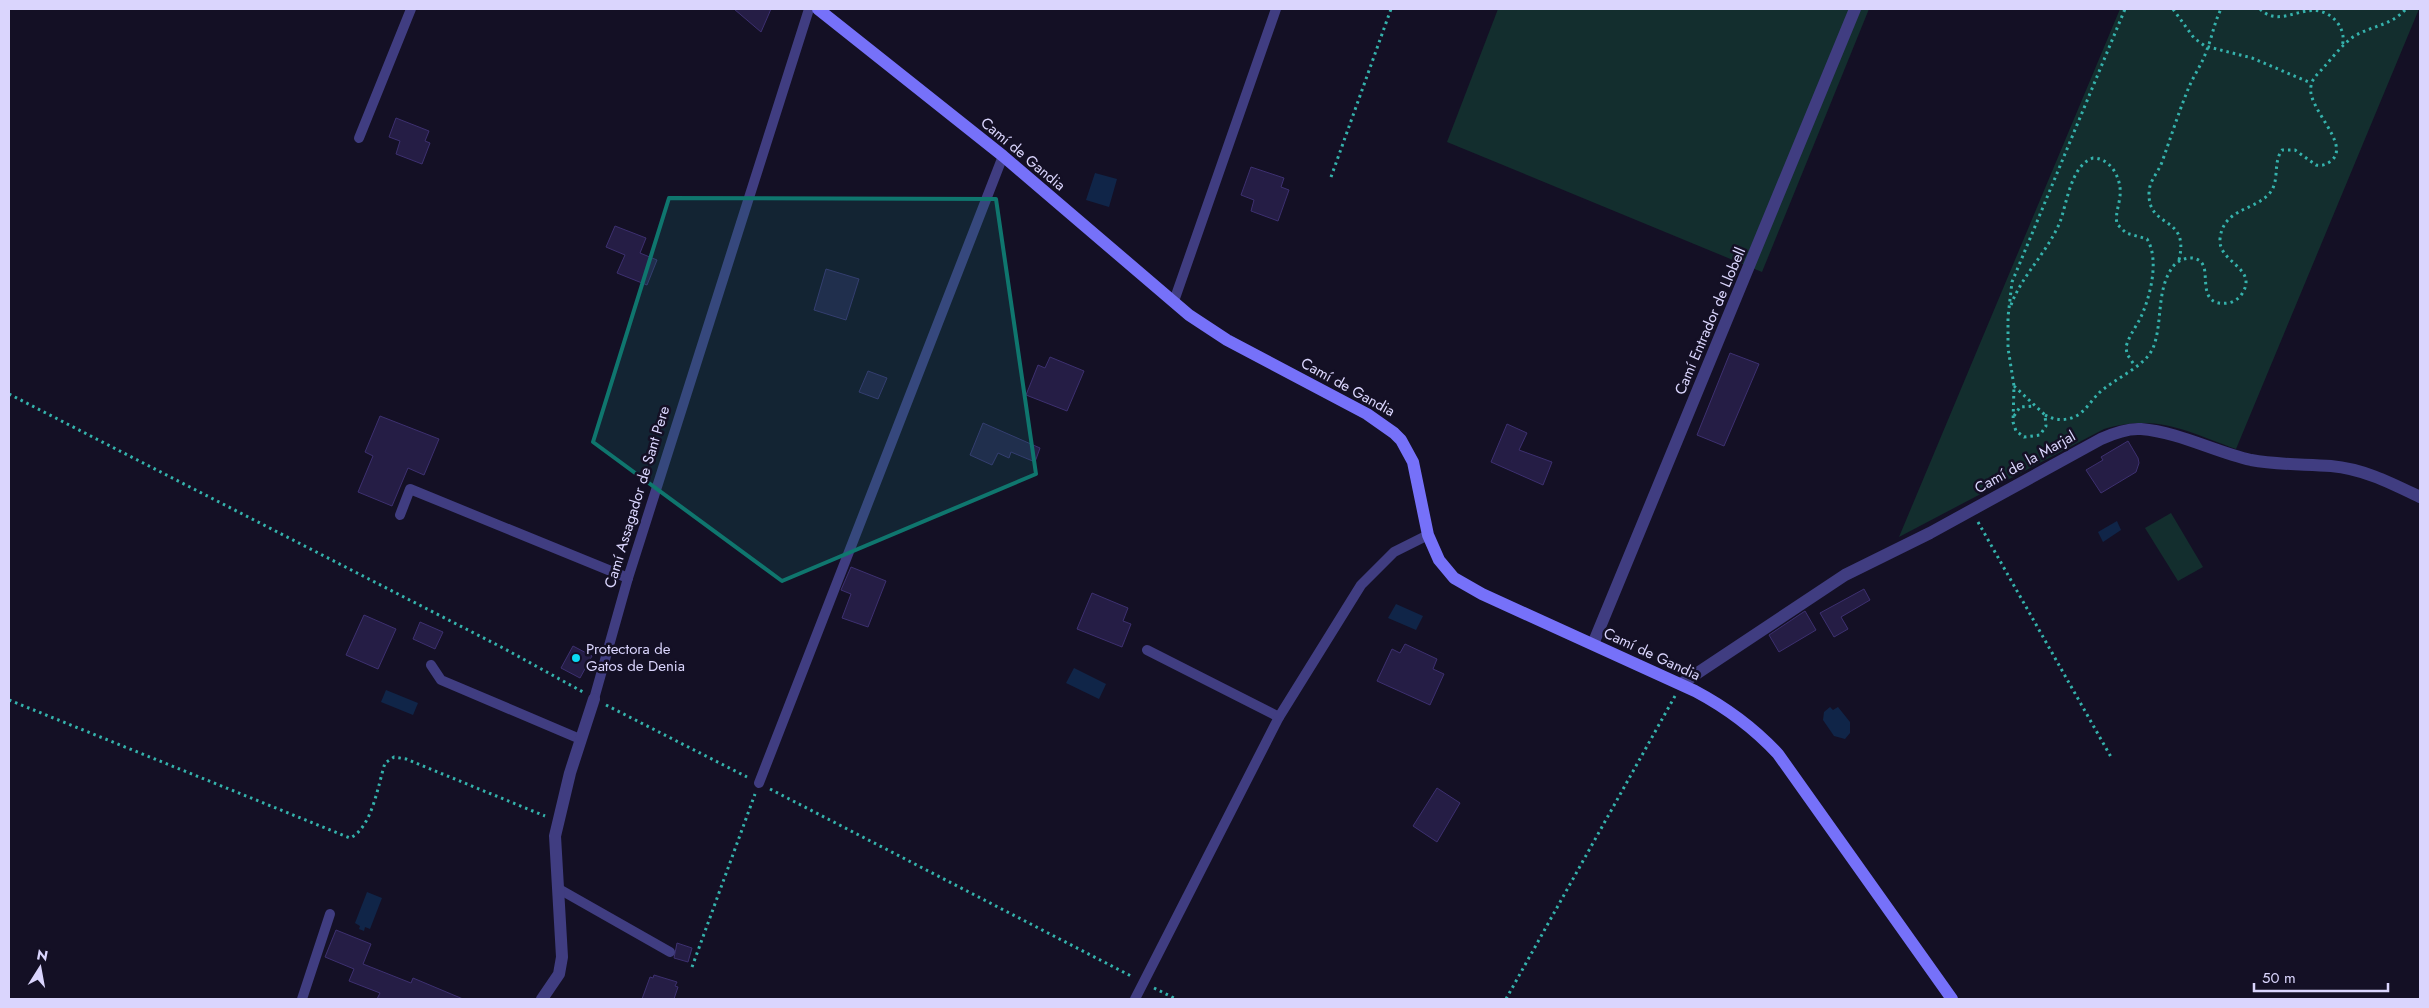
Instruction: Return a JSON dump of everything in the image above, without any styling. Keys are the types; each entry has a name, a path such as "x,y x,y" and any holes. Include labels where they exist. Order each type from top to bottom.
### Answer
{"main road":[{"name":"Camí de Gandia","path":"818,9 1003,156 1174,302 1227,340 1367,414 1394,433 1401,440 1414,462 1428,535 1443,565 1464,584 1681,684 1720,704 1742,719 1778,754 1952,999"}],"street":[{"name":"Camí Entrador de Llobell","path":"1593,644 1855,9"},
{"name":"Camí de la Marjal","path":"1681,684 1832,582 1972,510 2101,439 2132,429 2162,432 2236,456 2268,463 2333,466 2375,475 2420,497"},
{"name":"Camí Assagador de Sant Pere","path":"542,999 554,982 561,966 555,836 580,739 594,699"}],"lane":[{"path":"359,138 411,9"},
{"name":"Camí Assagador de Sant Pere","path":"594,699 628,578 809,9"},
{"path":"1174,302 1276,9"},
{"path":"759,783 1003,156"},
{"path":"400,515 410,489 628,578"},
{"path":"1135,999 1278,717 1361,585 1394,552 1428,535"},
{"path":"1147,650 1278,717"},
{"path":"431,665 441,680 580,739"},
{"path":"558,889 670,952"},
{"path":"302,999 330,914"}],"path":[{"path":"1331,177 1391,9"},
{"path":"2045,415 2046,426 2040,435 2034,438 2020,435 2013,422 2014,386 2008,348 2012,282 2126,9"},
{"path":"2173,9 2194,38 2208,47 2252,58 2311,83"},
{"path":"2014,386 2045,415 2056,419 2074,417 2109,384 2147,358 2153,348 2167,277 2179,260 2182,244 2180,234 2153,211 2149,201 2149,189 2160,168 2169,138 2208,47 2221,9"},
{"path":"2260,9 2274,17 2307,11 2320,11 2341,27 2344,36 2341,48"},
{"path":"2179,260 2192,258 2201,262 2204,267 2206,290 2214,300 2221,303 2234,301 2244,292 2246,279 2243,272 2227,258 2221,248 2221,235 2225,225 2238,212 2266,198 2274,188 2276,163 2282,150 2295,150 2311,162 2321,166 2331,161 2336,153 2332,135 2314,102 2310,90 2311,83 2353,37 2396,20 2406,9"},
{"path":"2009,310 2015,295 2054,236 2080,167 2093,158 2102,160 2114,171 2119,183 2120,196 2116,218 2119,228 2126,233 2148,238 2152,252 2152,270 2148,296 2126,347 2127,354 2135,366"},
{"path":"9,394 505,649 594,699 1176,999"},
{"path":"2013,422 2016,412 2020,408 2031,405 2037,406"},
{"path":"1972,510 2111,757"},
{"path":"1506,999 1681,684"},
{"path":"9,700 350,838 359,834 365,825 385,763 394,757 406,759 558,822"},
{"path":"692,967 728,862 759,783"}],"highlighted area":[{"path":"669,198 996,199 1036,474 782,581 593,442"}],"green space":[{"path":"1498,9 1869,9 1762,272 1447,142"},
{"path":"2120,9 2419,9 2236,449 2187,431 2156,424 2140,423 2104,429 1899,537"},
{"path":"2171,513 2203,567 2178,581 2145,528"}],"water":[{"path":"1095,173 1117,179 1109,207 1086,200"},
{"path":"2117,521 2121,530 2103,542 2098,532"},
{"path":"1396,604 1423,616 1416,630 1388,618"},
{"path":"1074,668 1106,684 1099,699 1066,683"},
{"path":"386,690 418,703 413,715 381,702"},
{"path":"1830,707 1833,710 1838,707 1850,722 1850,733 1845,739 1834,736 1823,720 1824,712"},
{"path":"367,892 382,898 370,929 365,927 364,931 359,929 360,926 355,923"}],"building":[{"path":"734,9 771,9 761,32"},
{"path":"396,118 429,131 425,141 430,143 422,164 396,154 400,141 389,137"},
{"path":"1251,167 1284,178 1281,187 1289,190 1278,221 1251,211 1254,200 1241,195"},
{"path":"615,226 646,238 640,253 657,260 647,285 617,273 625,255 606,247"},
{"path":"826,269 859,279 846,320 814,310"},
{"path":"1730,353 1759,364 1724,446 1697,435"},
{"path":"1050,357 1084,371 1067,411 1026,395 1038,365 1045,368"},
{"path":"868,371 887,378 878,399 859,392"},
{"path":"380,416 439,439 424,475 408,468 392,506 358,492 373,456 365,452"},
{"path":"983,423 1040,448 1035,462 1011,452 1009,458 998,453 992,465 970,455"},
{"path":"1507,424 1527,433 1519,450 1552,462 1543,485 1491,462"},
{"path":"2128,441 2138,458 2139,463 2136,472 2101,493 2086,470 2103,460 2101,457"},
{"path":"851,567 886,581 868,627 842,618 851,594 841,590"},
{"path":"1864,589 1870,600 1841,617 1848,629 1834,637 1820,613"},
{"path":"1092,593 1128,608 1123,621 1131,624 1122,647 1077,629"},
{"path":"1805,611 1816,630 1779,652 1769,635"},
{"path":"364,615 396,629 378,669 346,655"},
{"path":"420,622 443,632 435,649 413,639"},
{"path":"1405,644 1437,659 1433,669 1444,674 1430,705 1377,681 1392,649 1400,653"},
{"path":"573,646 592,656 580,678 561,668"},
{"path":"1437,788 1460,803 1437,842 1413,826"},
{"path":"336,930 371,944 363,964 411,983 413,978 463,999 377,999 380,993 349,981 354,969 325,957"},
{"path":"677,943 692,948 688,962 674,958"},
{"path":"654,975 677,982 675,986 678,987 674,999 642,999 650,977 653,978"}],"place":[{"name":"Protectora de Gatos de Denia","path":"576,658"}]}
